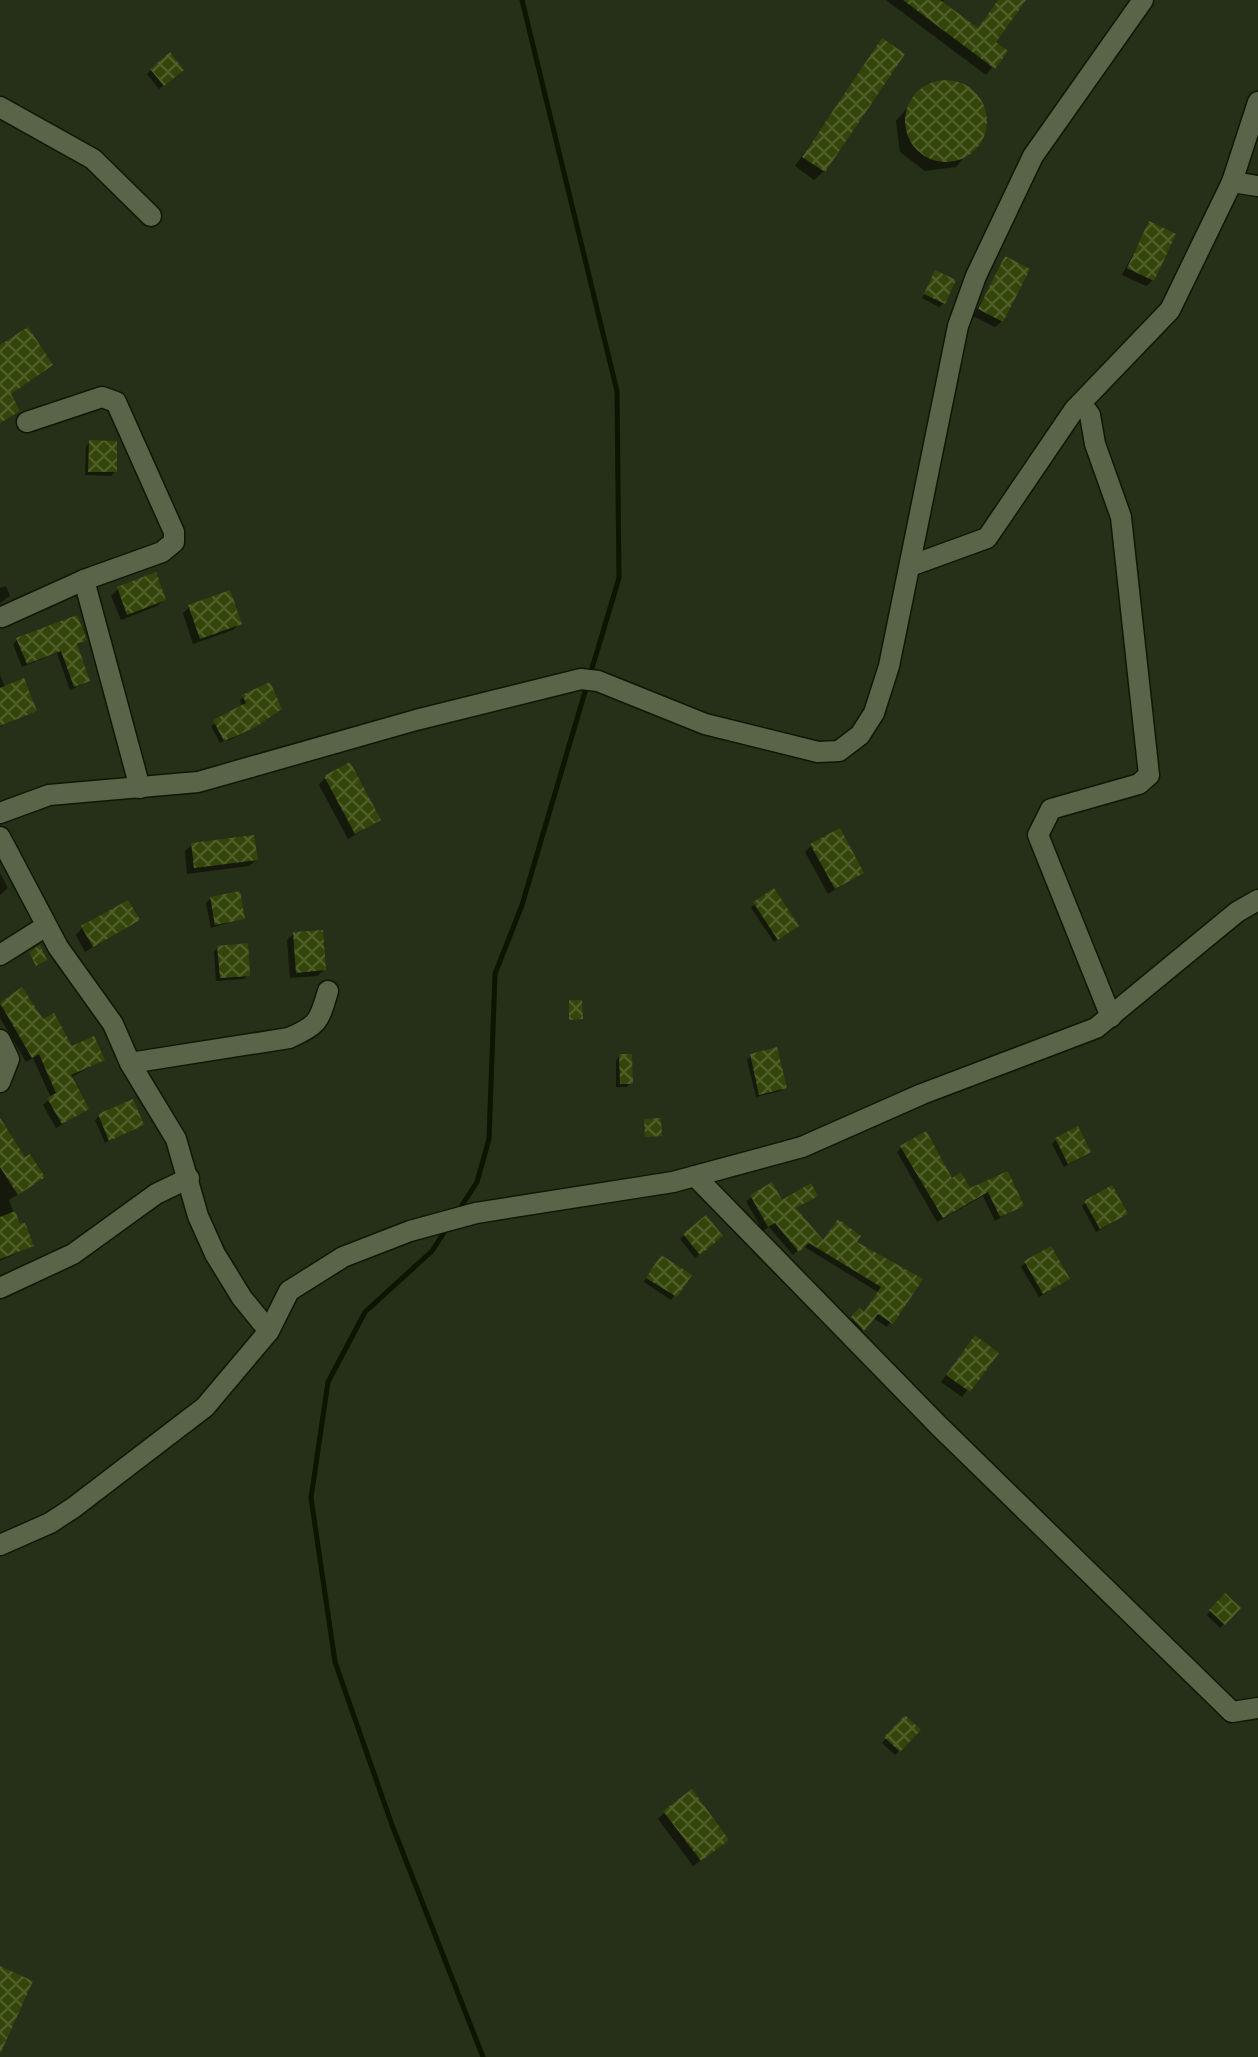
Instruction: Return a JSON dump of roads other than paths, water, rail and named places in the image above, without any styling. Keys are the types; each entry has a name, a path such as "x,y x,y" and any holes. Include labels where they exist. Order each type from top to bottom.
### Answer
{"street":[{"path":"0,813 49,795 198,782 416,720 581,679 598,681 705,724 818,752 839,751 860,735 874,713 889,666 958,326 976,276 1033,156 1143,0"},
{"path":"910,566 987,538 1081,403 1170,310 1232,182 1258,102"},
{"path":"0,107 93,159 151,216"},
{"path":"1232,182 1258,186"},
{"path":"2,617 84,580 162,552 174,542 174,532 116,402 102,397 27,422"},
{"path":"1081,403 1090,415 1095,444 1121,517 1149,775 1139,784 1051,809 1038,835 1111,1017"},
{"path":"84,580 140,788"},
{"path":"0,837 46,926 113,1024 130,1063 176,1139 198,1216 215,1254 242,1298 269,1331"},
{"path":"0,1545 50,1523 185,1424 205,1407 269,1331 289,1291 343,1257 410,1231 476,1213 695,1176 802,1147 922,1094 1096,1028 1237,912 1258,900"},
{"path":"0,955 46,926"},
{"path":"130,1063 289,1038 313,1028 320,1018 328,991"},
{"path":"0,1040 9,1059 0,1082"},
{"path":"695,1176 895,1382 1222,1703 1232,1712 1258,1708"},
{"path":"0,1288 73,1254 156,1194 189,1178"}],"waterway":[{"path":"522,0 617,391 619,578 590,675"},
{"path":"457,1213 477,1182 489,1139 495,974 522,905 587,685"},
{"path":"447,1228 432,1251 365,1312 328,1382 311,1498 335,1662 392,1825 483,2057"}]}
